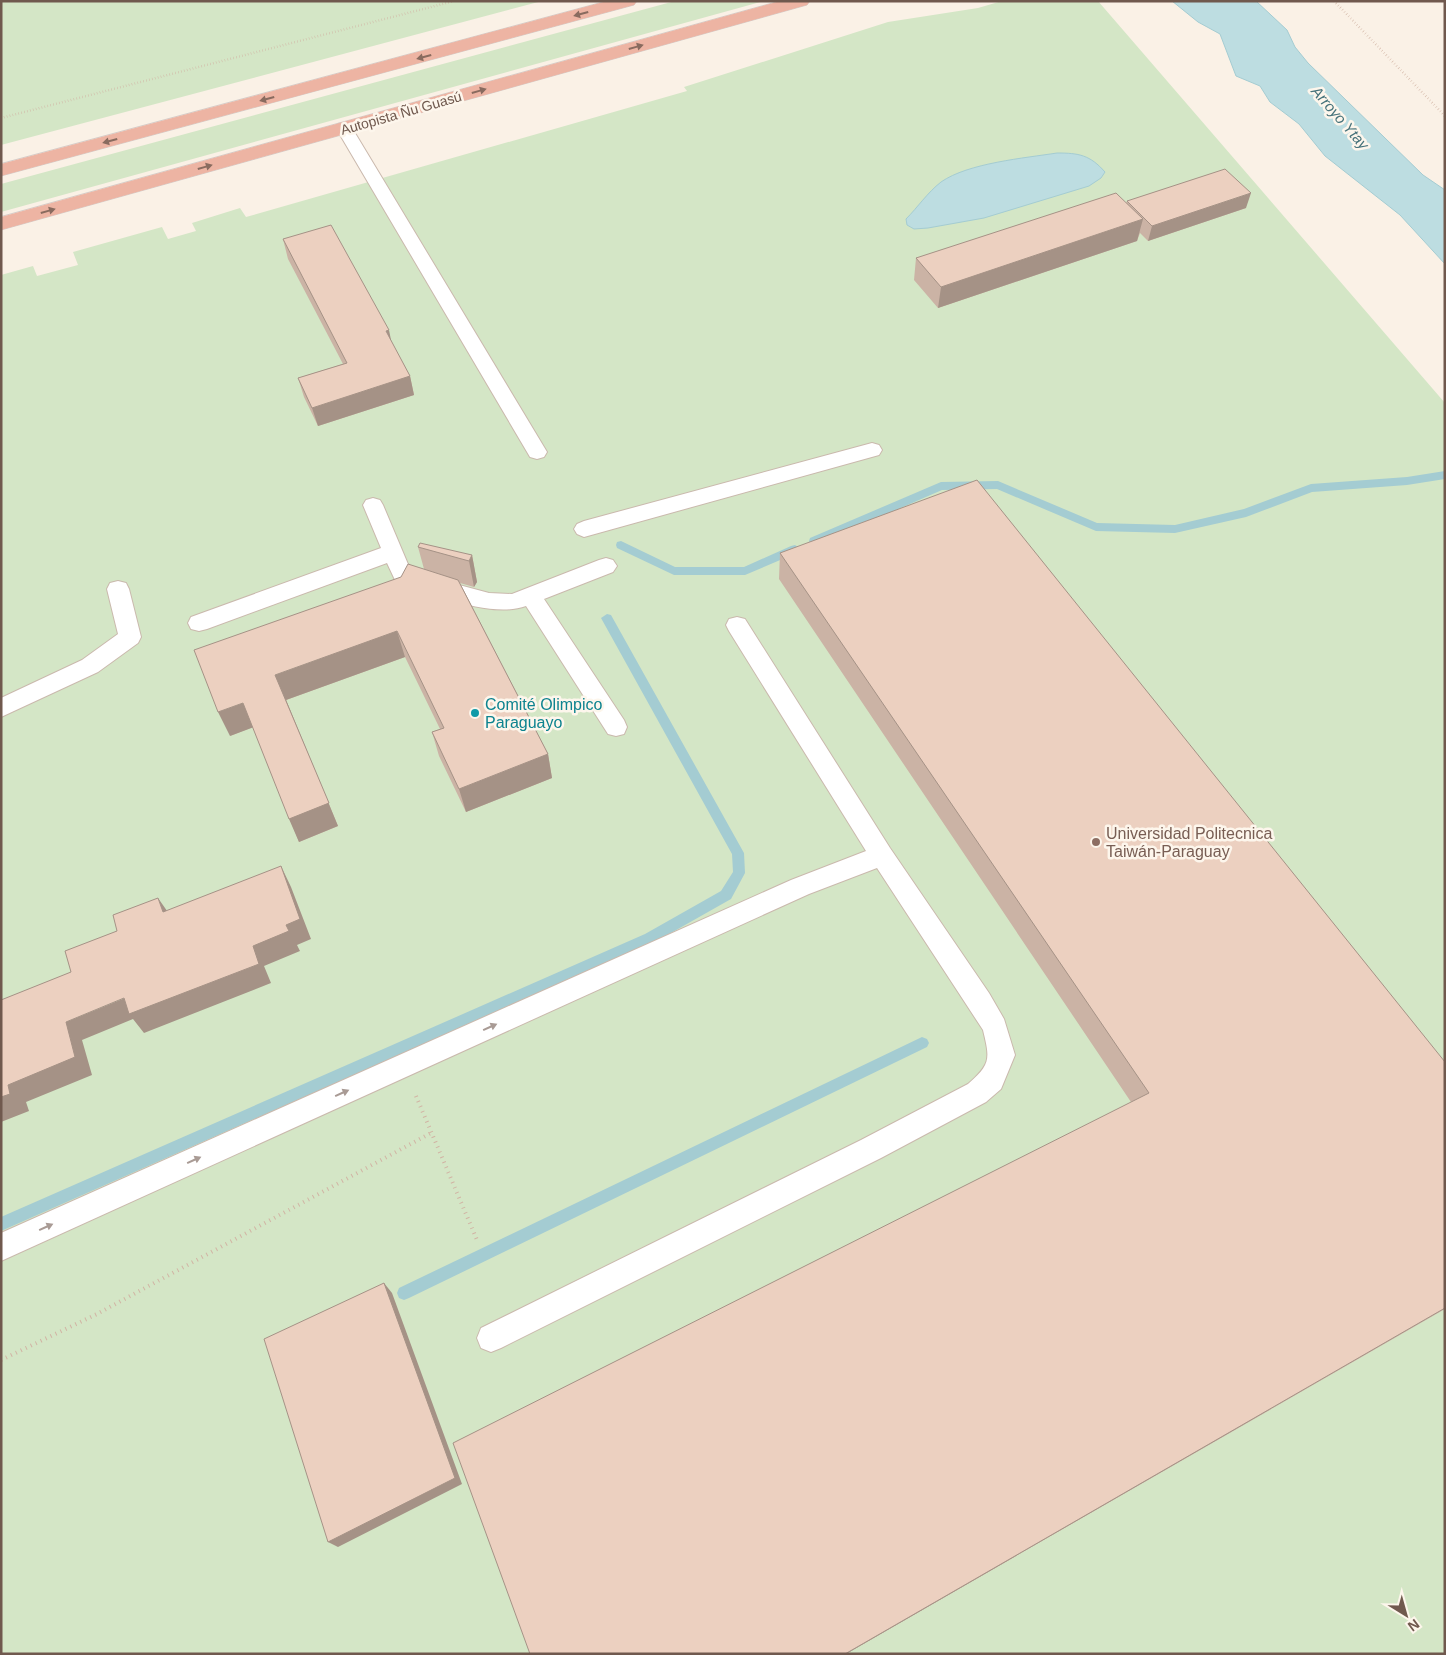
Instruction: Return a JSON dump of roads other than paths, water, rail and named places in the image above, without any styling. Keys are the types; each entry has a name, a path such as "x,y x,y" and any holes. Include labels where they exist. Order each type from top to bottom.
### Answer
{"highway":[{"path":"1,170 628,1"},
{"name":"Autopista Ñu Guasú","path":"1,224 801,1"}],"lane":[{"path":"344,128 537,452"},
{"path":"584,529 872,450"},
{"path":"373,505 402,574 428,585 488,601 513,602 606,566"},
{"path":"199,623 393,552"},
{"path":"1,708 90,666 130,637 118,589"},
{"path":"530,595 616,727"},
{"path":"491,1338 871,1149 978,1093 992,1080 1002,1055 995,1027 980,1001 882,855 737,625"},
{"path":"1,1247 800,887 882,855"}],"water":[{"name":"Arroyo Ytay","path":"1172,1 1256,1 1287,30 1295,47 1308,63 1423,175 1445,190 1445,264 1400,215 1325,156 1299,124 1270,102 1260,86 1236,76 1220,34 1198,22"},
{"path":"1057,153 1084,156 1100,166 1105,172 1101,178 1089,186 984,218 928,228 914,229 907,225 906,219 927,195 941,182 952,176 966,170 997,162"}],"waterway":[{"path":"814,541 941,486 998,485 1096,527 1175,529 1246,513 1311,488 1407,481 1445,475"},
{"path":"621,545 674,571 745,571 795,549"},
{"path":"1,1224 650,938 726,895 739,873 738,853 607,618"},
{"path":"404,1293 922,1043"}],"place":[{"name":"Comité Olimpico Paraguayo","path":"475,713"},
{"name":"Universidad Politecnica Taiwán-Paraguay","path":"1096,842"}]}
